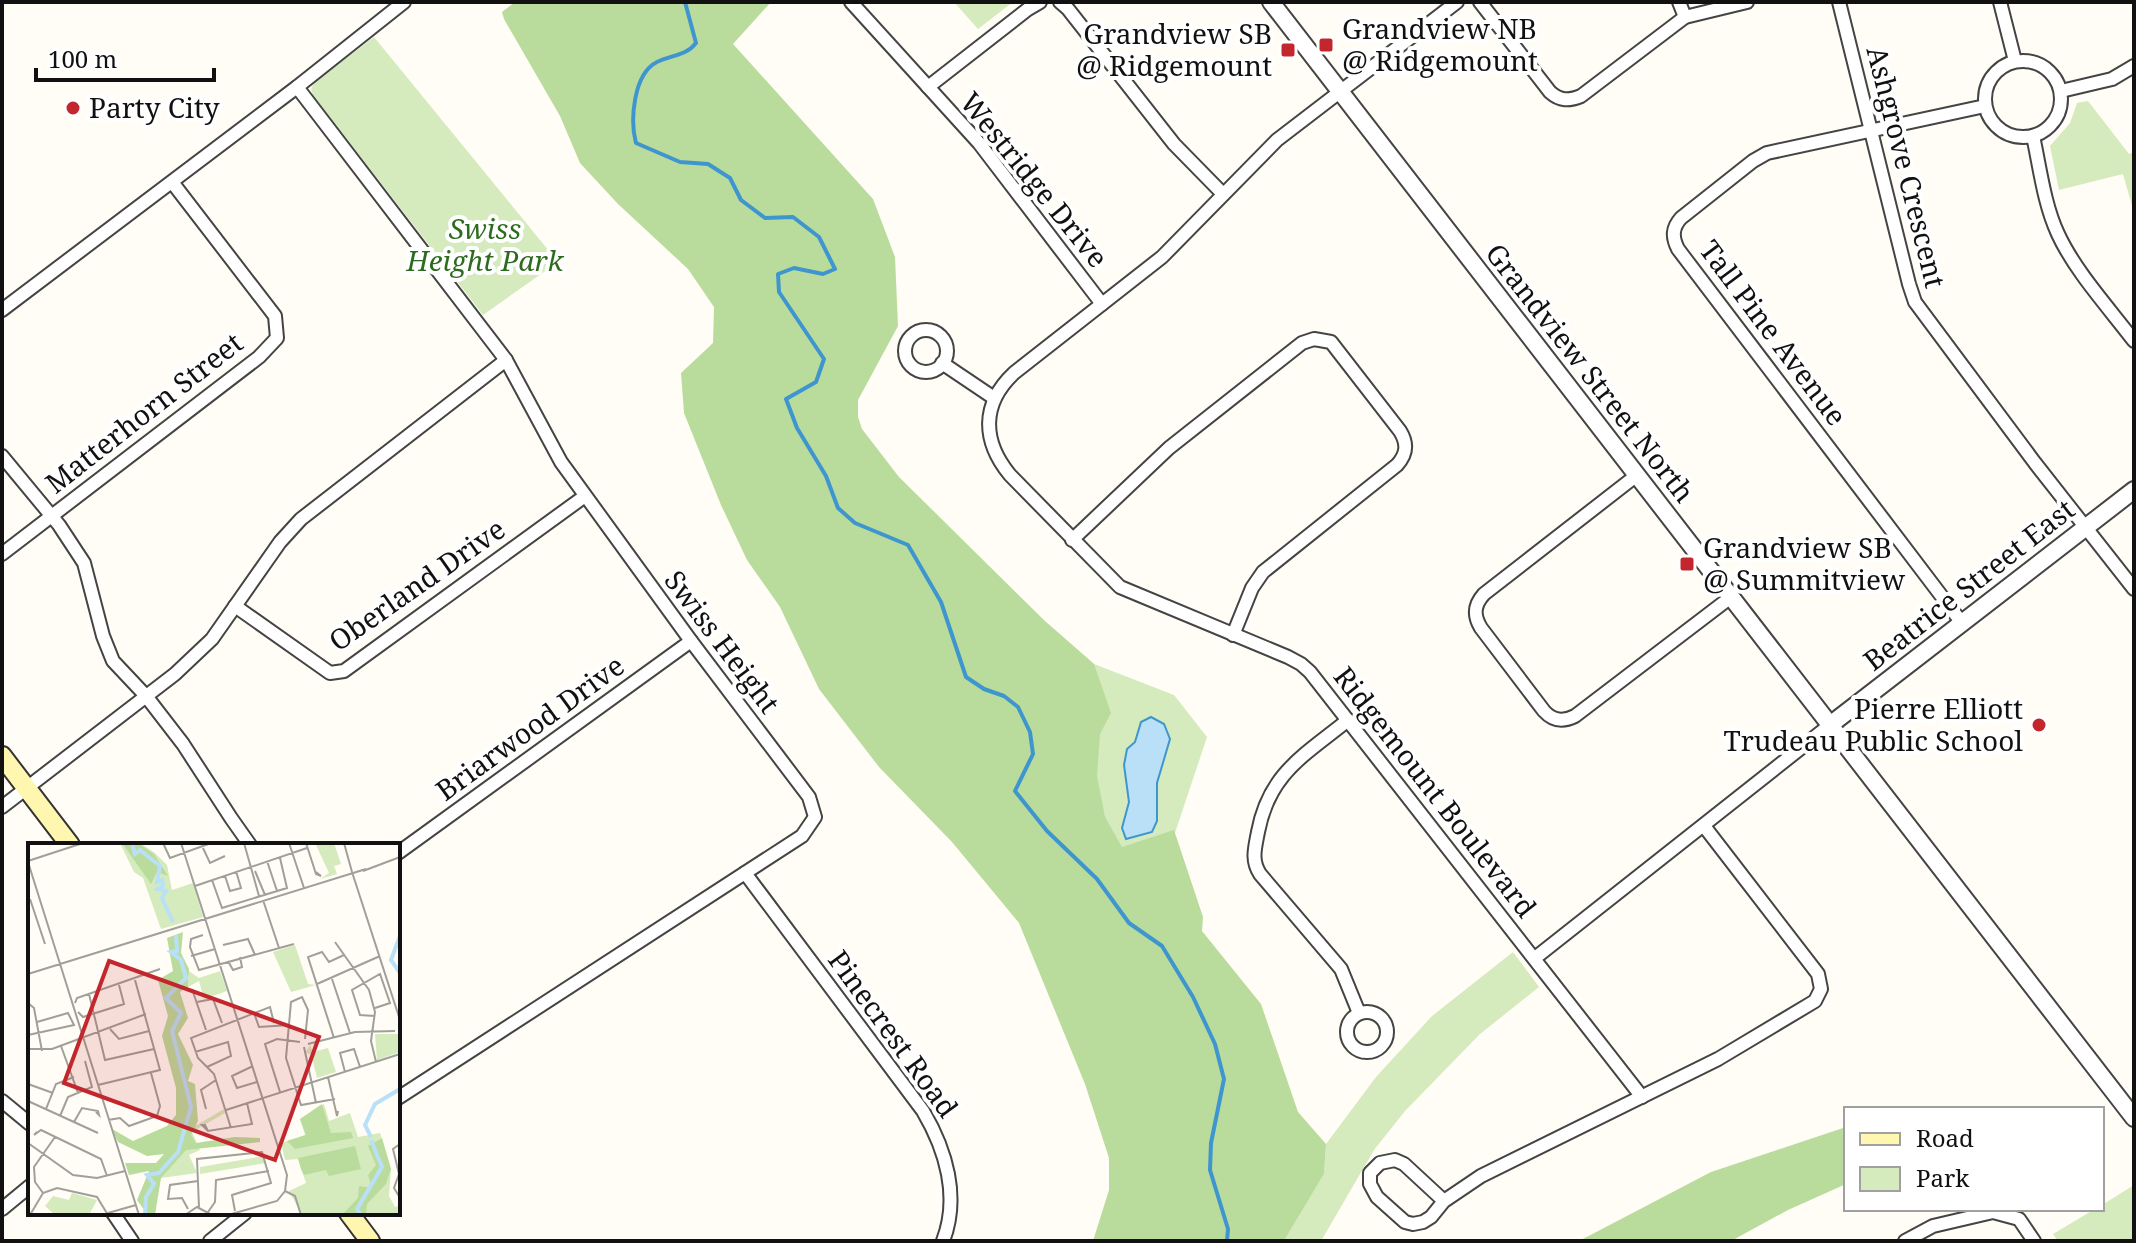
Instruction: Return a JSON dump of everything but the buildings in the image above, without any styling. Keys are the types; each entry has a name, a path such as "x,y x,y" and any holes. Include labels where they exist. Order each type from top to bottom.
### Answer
{"main road":[{"path":"2,756 68,843"},
{"path":"350,1215 370,1241"}],"street":[{"path":"2,310 404,2"},
{"name":"Westridge Drive","path":"851,2 979,143 1102,304"},
{"path":"928,87 1040,2"},
{"path":"1060,2 1174,144 1223,194"},
{"name":"Grandview Street North","path":"1271,2 2134,1118"},
{"path":"942,363 994,398 1014,373 1162,257 1277,140 1457,2"},
{"path":"1480,2 1550,92 1565,100 1581,96 1685,17 1747,2"},
{"path":"1679,2 1685,17"},
{"name":"Ashgrove Crescent","path":"1839,2 1915,302 2134,589"},
{"path":"2000,2 2015,61"},
{"path":"2015,61 2039,64 2049,70 2061,91 2062,102 2053,124 2033,136 2022,138 2002,132 1988,116 1985,106 1988,83 1995,73 2015,61"},
{"path":"2061,91 2112,79 2134,66"},
{"name":"Swiss Height","path":"297,87 506,360 561,462 809,797 815,817 802,836 400,1097"},
{"name":"Tall Pine Avenue","path":"1962,623 1688,262 1674,240 1674,228 1681,218 1760,156 1782,148 1985,106"},
{"path":"2033,136 2048,206 2058,234 2089,282 2134,341"},
{"name":"Matterhorn Street","path":"2,554 259,357 277,338 275,316 172,182"},
{"path":"1072,540 1169,448 1302,343 1314,339 1331,342 1400,431 1405,442 1405,454 1397,465 1263,572 1252,588 1233,635"},
{"path":"2,807 200,653 280,542 301,519 506,360"},
{"name":"Ridgemount Boulevard","path":"994,398 990,431 999,460 1111,579 1125,590 1301,664 1321,684 1642,1097"},
{"path":"2,456 59,525 84,563 103,636 113,661 146,696 183,744 249,843"},
{"path":"1637,475 1484,594 1476,605 1475,614 1481,628 1544,711 1557,720 1575,716 1731,597"},
{"name":"Beatrice Street East","path":"1535,958 2134,490"},
{"name":"Oberland Drive","path":"235,606 330,673 344,671 585,496"},
{"name":"Briarwood Drive","path":"400,852 691,641"},
{"path":"1348,720 1289,768 1273,788 1260,820 1254,858 1260,874 1341,969 1359,1013"},
{"path":"1444,1201 1404,1164 1395,1160 1380,1163 1370,1173 1373,1194 1405,1222 1423,1222 1444,1201 1481,1176 1718,1059 1815,1001 1821,989 1815,969 1704,826"},
{"name":"Pinecrest Road","path":"745,873 937,1134 945,1157 951,1193 943,1241"},
{"path":"2,1101 28,1122"},
{"path":"2,1209 28,1188"},
{"path":"1905,1241 1933,1226 1993,1212 2019,1219 2034,1241"},
{"path":"114,1215 132,1241"},
{"path":"210,1241 242,1215"}],"green space":[{"path":"515,2 771,2 733,44 873,199 895,257 898,326 858,400 862,429 899,477 1046,622 1094,664 1111,713 1100,734 1097,776 1105,817 1122,847 1174,830 1203,917 1202,931 1261,1004 1298,1112 1326,1144 1324,1174 1284,1241 1093,1241 1109,1190 1109,1158 1085,1084 1019,923 952,842 879,767 819,689 780,607 747,560 684,413 681,373 713,343 714,307 688,269 618,204 580,163 560,116 504,19 502,12"},
{"path":"954,2 1013,2 978,29"},
{"name":"Swiss Height Park","path":"374,37 558,262 483,315 313,95 311,89 314,83"},
{"path":"2088,101 2129,154 2134,152 2134,213 2123,174 2059,190 2050,146 2070,123 2077,103"},
{"path":"1046,622 1094,664 1174,695 1207,737 1160,878 1129,923"},
{"path":"1513,952 1539,987 1480,1034 1405,1111 1374,1150 1321,1241 1284,1241 1324,1174 1326,1144 1376,1077 1432,1016"},
{"path":"1844,1128 1844,1185 1788,1210 1731,1241 1579,1241 1711,1172"},
{"path":"2134,1185 2134,1241 2058,1241 2053,1234 2092,1211 2104,1211 2104,1204"}],"water":[{"path":"1151,717 1164,724 1170,739 1157,783 1157,821 1152,832 1126,839 1122,828 1129,802 1124,765 1127,749 1135,742 1141,722"}],"waterway":[{"path":"685,2 696,43 683,53 657,62 643,77 635,99 633,123 636,143 680,162 708,164 730,178 741,200 765,218 793,217 819,237 835,269 823,274 794,268 778,274 779,292 824,359 816,382 786,399 797,428 826,476 838,508 855,523 908,545 941,602 966,677 984,689 1004,696 1018,707 1030,732 1033,754 1015,791 1047,831 1097,879 1129,923 1162,946 1193,997 1215,1044 1224,1079 1211,1143 1210,1170 1228,1229 1227,1241"}],"place":[{"name":"Grandview NB @ Ridgemount","path":"1326,45"},
{"name":"Grandview SB @ Ridgemount","path":"1288,50"},
{"name":"Party City","path":"73,108"},
{"name":"Grandview SB @ Summitview","path":"1687,564"},
{"name":"Pierre Elliott Trudeau Public School","path":"2039,725"}]}
